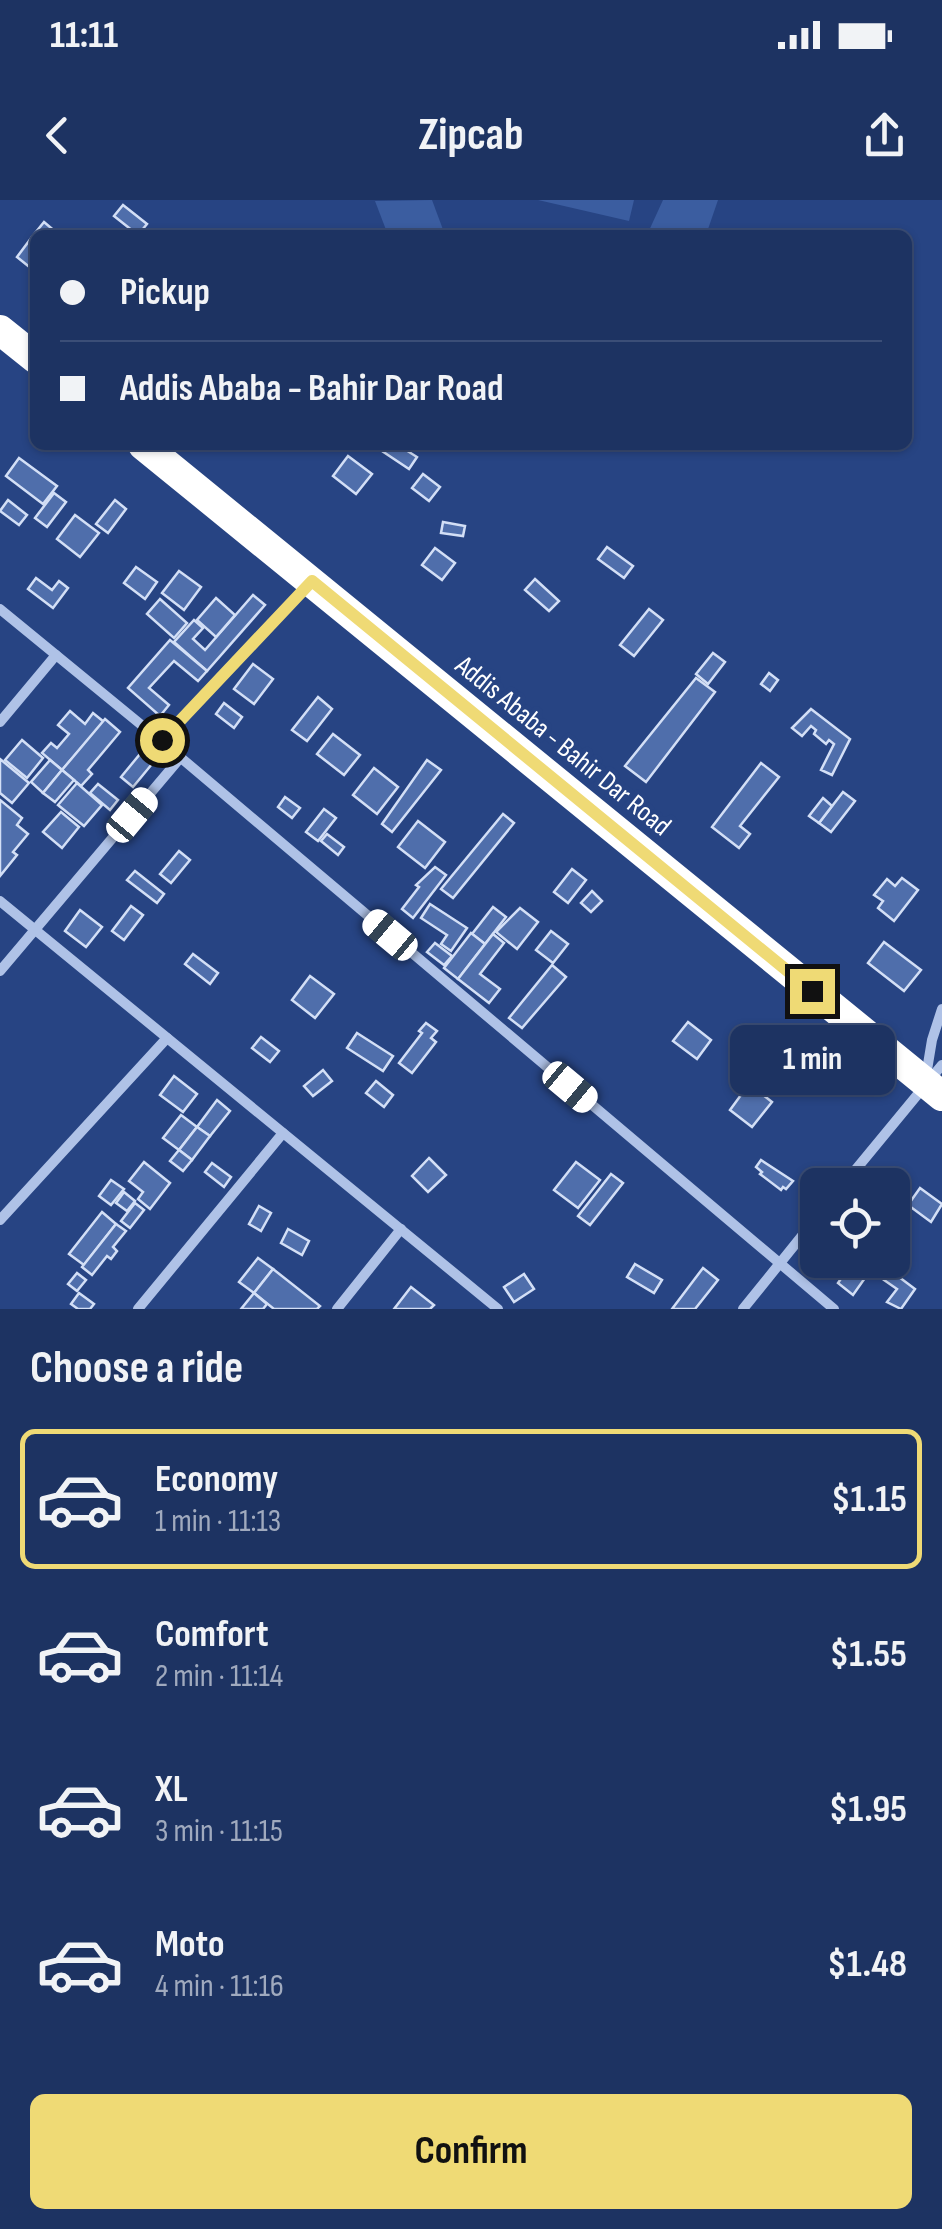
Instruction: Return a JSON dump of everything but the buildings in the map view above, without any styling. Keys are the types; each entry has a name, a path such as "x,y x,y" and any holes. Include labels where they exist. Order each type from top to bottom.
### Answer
{"highway":[{"path":"0,330 30,354"},
{"name":"Addis Ababa - Bahir Dar Road","path":"149,450 936,1081"}],"street":[{"path":"162,740 312,581"},
{"path":"0,609 162,740 834,1309"},
{"path":"0,722 56,655"},
{"path":"0,971 181,757"},
{"path":"0,901 498,1309"},
{"path":"857,1168 936,1081 932,1040 942,1010"},
{"path":"0,1220 167,1038"},
{"path":"138,1309 283,1133"},
{"path":"336,1309 401,1230"},
{"path":"743,1309 800,1238"}],"shaded area":[{"path":"432,200 443,230 386,230 375,201"},
{"path":"538,200 634,200 629,221"},
{"path":"663,200 718,200 708,230 649,230"}],"route":[{"path":"162,740 312,581 812,991"}]}
